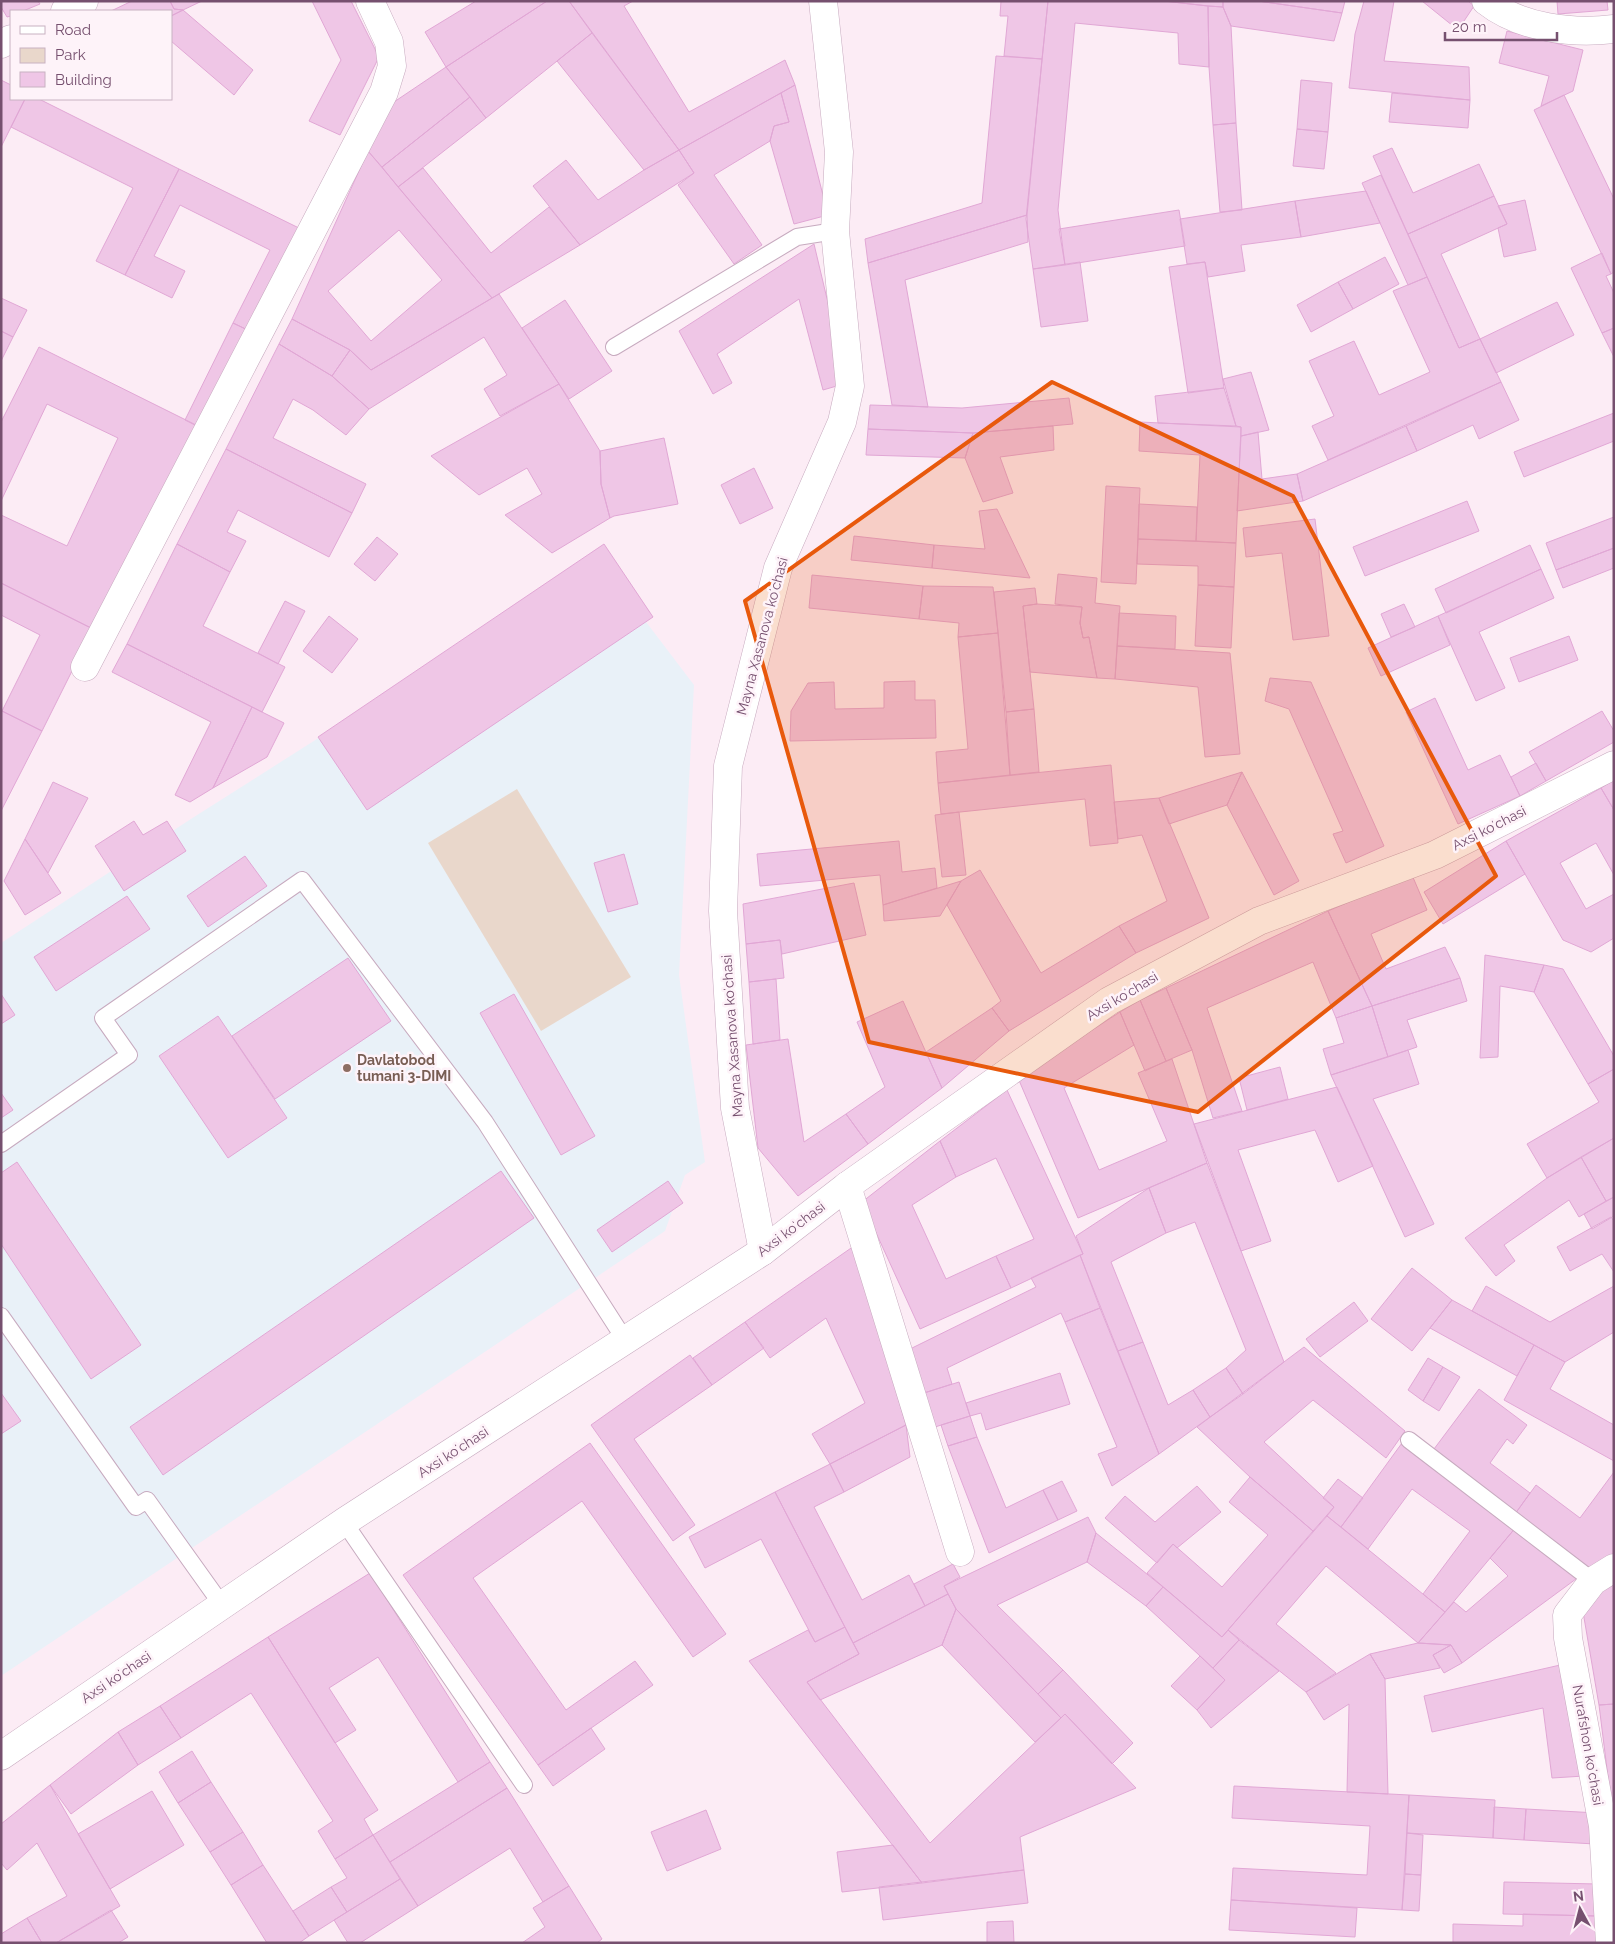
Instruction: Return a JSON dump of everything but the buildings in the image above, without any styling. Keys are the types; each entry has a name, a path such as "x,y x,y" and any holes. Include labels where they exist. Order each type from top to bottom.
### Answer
{"street":[{"path":"67,10 84,1"},
{"path":"85,667 384,92 392,66 389,42 370,1"},
{"name":"Mayna Xasanova koʻchasi","path":"763,1251 735,1108 723,910 728,766 778,568 842,422 850,386 835,231 839,152 823,1"},
{"path":"1486,1 1523,21 1561,29 1598,31 1614,29"},
{"name":"Axsi koʻchasi","path":"1,1756 344,1522 763,1251 848,1186 1109,1001 1259,921 1435,855 1614,765"},
{"path":"848,1186 960,1552"},
{"name":"Nurafshon koʻchasi","path":"1604,1575 1567,1615 1568,1638 1602,1826 1610,1943"}],"lane":[{"path":"614,347 797,237 835,231"},
{"path":"1,1144 129,1055 103,1018 302,880 485,1122 626,1340"},
{"path":"1,1316 136,1508 147,1500 222,1606"},
{"path":"1409,1440 1604,1575"},
{"path":"344,1522 524,1785"}],"highlighted area":[{"path":"1052,382 1293,496 1496,876 1198,1112 869,1042 745,601"}],"shaded area":[{"name":"Davlatobod tumani 3-DIMI","path":"599,560 694,685 679,975 705,1162 685,1175 665,1231 1,1676 1,943 194,817"}],"green space":[{"path":"517,789 631,977 541,1031 428,843"}],"place":[{"name":"Davlatobod tumani 3-DIMI","path":"347,1068"}]}
